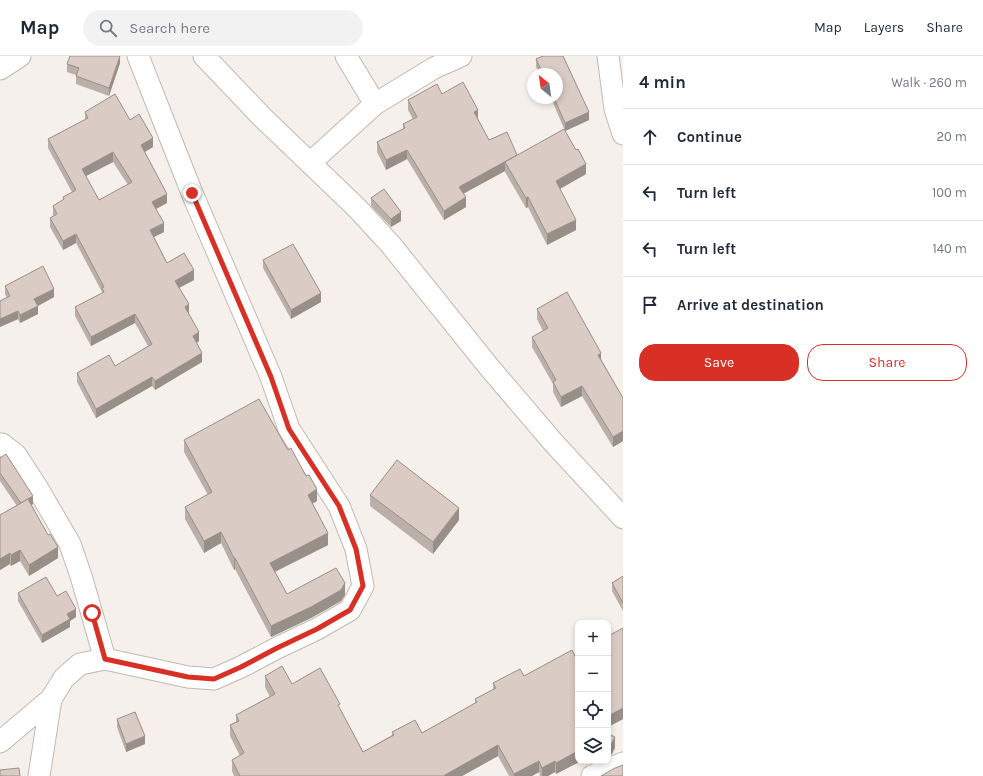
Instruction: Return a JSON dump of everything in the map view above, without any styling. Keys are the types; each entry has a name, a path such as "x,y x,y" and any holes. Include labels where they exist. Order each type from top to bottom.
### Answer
{"street":[{"path":"0,69 20,56"},
{"path":"0,742 51,699 64,678 80,664 105,659 188,677 214,679 317,629 350,610 363,586 356,549 339,506 289,429 271,377 192,193 138,56"},
{"path":"204,56 262,117 357,208 391,245 489,367 552,441 623,518"},
{"path":"346,56 375,104"},
{"path":"310,163 375,104 434,68 461,56"},
{"path":"608,56 615,109 623,134"},
{"path":"0,444 16,455 70,544 105,659"},
{"path":"39,776 51,699"},
{"path":"592,776 623,763"}],"building":[{"path":"70,56 120,56 109,88 76,76 79,68 67,64"},
{"path":"543,56 563,56 589,112 565,123 557,104 563,104 563,68 540,68 536,59"},
{"path":"463,82 478,110 474,112 489,140 507,132 517,155 459,187 466,197 444,211 407,150 386,160 377,142 405,128 403,124 417,117 408,100 437,84 442,94"},
{"path":"115,94 130,120 139,114 153,138 141,145 167,194 152,202 164,223 150,230 167,263 184,253 194,270 175,281 189,304 185,307 199,332 193,336 202,353 155,381 152,377 96,409 77,373 109,355 115,366 152,344 135,314 91,337 75,307 104,292 102,288 104,287 76,234 63,241 50,218 57,214 53,206 64,199 63,197 76,190 48,139 88,118 85,112","holes":["113,152 132,182 99,200 82,169"]},
{"path":"564,129 576,150 578,149 586,164 556,181 576,220 547,234 528,197 526,198 505,162"},
{"path":"384,189 401,212 391,219 371,198"},
{"path":"293,244 321,293 291,310 263,260"},
{"path":"43,266 54,289 34,299 38,306 20,315 18,311 0,319 0,301 10,296 5,286"},
{"path":"567,292 601,353 598,355 623,398 623,431 613,437 582,386 561,397 553,382 556,380 532,337 548,328 537,309"},
{"path":"259,399 288,450 291,448 306,476 309,475 317,489 308,495 328,533 270,563 287,594 336,568 345,583 341,590 311,607 271,626 221,532 204,541 185,507 212,492 184,440"},
{"path":"6,454 33,496 21,503 0,473 0,458"},
{"path":"397,460 459,508 433,542 370,495"},
{"path":"28,499 48,535 50,534 58,547 29,565 20,550 11,555 10,553 0,559 0,515"},
{"path":"623,576 623,603 612,583"},
{"path":"46,577 57,596 66,591 76,609 67,614 70,619 42,635 18,593"},
{"path":"623,628 623,708 611,714 611,656 611,634"},
{"path":"572,650 575,656 575,753 556,763 555,761 542,768 539,761 514,774 498,745 445,776 240,776 232,760 244,753 230,725 239,721 236,715 275,694 265,676 282,666 292,684 320,668 340,704 338,705 363,752 394,735 392,732 415,720 422,733 477,702 475,699 496,688 493,683 520,669 524,676"},
{"path":"135,712 145,736 126,744 117,719"},
{"path":"611,735 615,737 611,744"},
{"path":"623,765 623,776 601,776 615,768"},
{"path":"19,768 20,776 0,776 0,770"}],"route":[{"path":"92,613 105,659 188,677 214,679 317,629 350,610 363,586 356,549 339,506 301,450 289,429 271,377 192,193"}]}
